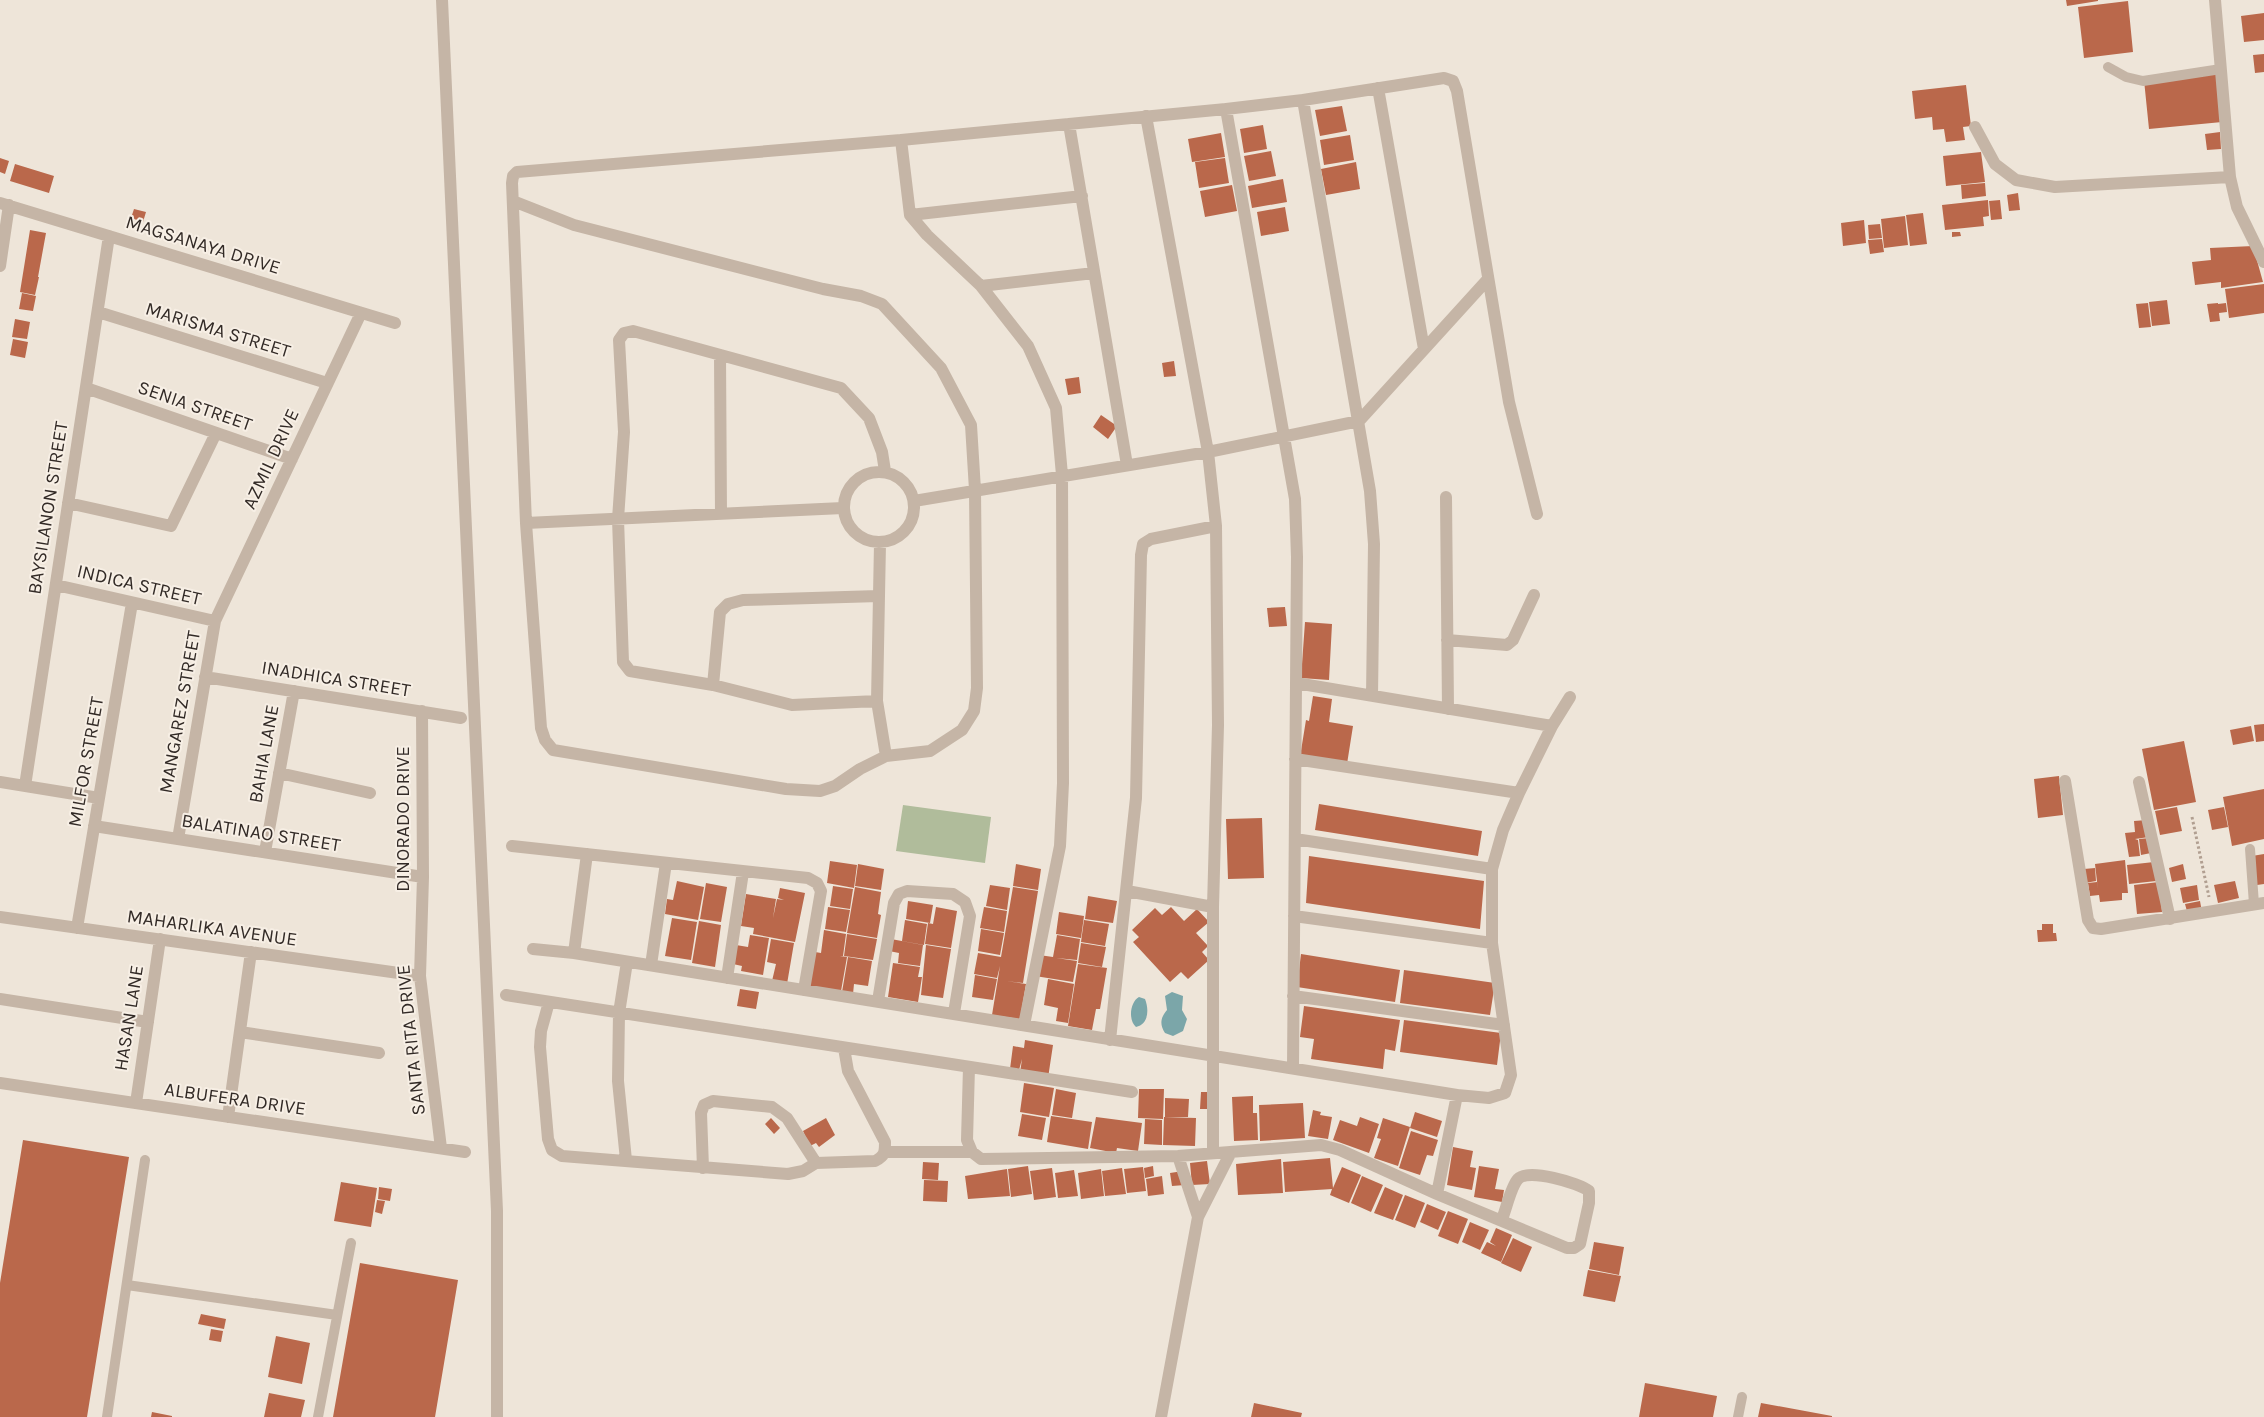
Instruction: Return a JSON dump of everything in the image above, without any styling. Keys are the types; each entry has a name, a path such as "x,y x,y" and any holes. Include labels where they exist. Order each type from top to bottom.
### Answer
{"street":[{"path":"442,0 497,1210 497,1417"},
{"path":"2215,0 2230,177 2237,207 2264,262"},
{"path":"513,201 574,225 823,289 861,296 882,304 941,368 971,425 975,490 977,688 974,711 962,730 930,751 886,756 860,769 835,786 820,791 786,789 553,750 545,740 541,728 526,523 512,183 513,176 517,172 901,140 1226,109 1303,100 1444,78 1453,81 1457,91 1509,402 1537,514"},
{"path":"1378,88 1424,349"},
{"path":"1303,100 1370,491 1374,544 1372,696"},
{"path":"1226,109 1295,508 1297,557 1293,1068"},
{"path":"1146,116 1208,452 1216,526 1218,724 1212,907 1213,1153"},
{"path":"1069,124 1127,465"},
{"path":"1975,127 1994,164 2016,180 2055,187 2230,177"},
{"path":"901,140 910,215 927,235 981,286 1028,346 1056,408 1062,475 1063,783 1060,846 1024,1024"},
{"path":"910,215 1082,196"},
{"path":"0,266 5,204"},
{"name":"MAGSANAYA DRIVE","path":"5,204 395,323"},
{"name":"BAYSILANON STREET","path":"25,786 109,236"},
{"path":"981,286 1094,273"},
{"path":"914,501 1208,452 1358,421 1488,279"},
{"name":"MARISMA STREET","path":"98,312 327,383"},
{"name":"AZMIL DRIVE","path":"215,621 362,313"},
{"path":"877,701 792,705 764,700 713,685 630,671 623,662 618,519 624,432 619,340 624,333 633,330 841,388 869,418 882,452 885,471"},
{"path":"720,355 721,514"},
{"name":"SENIA STREET","path":"86,388 292,459"},
{"path":"68,503 171,526 216,433"},
{"path":"885,471 904,482 914,501 912,521 899,536 880,543 862,538 849,526 843,508 846,492 856,480 869,472 885,471"},
{"path":"1446,497 1448,709"},
{"path":"526,523 843,508"},
{"path":"1110,1040 1136,798 1141,555 1143,544 1151,539 1216,526"},
{"path":"880,543 877,701 886,756"},
{"name":"INDICA STREET","path":"56,585 215,621"},
{"path":"1447,640 1507,645 1512,640 1534,595"},
{"path":"713,685 720,612 728,604 743,600 879,596"},
{"name":"MILFOR STREET","path":"77,928 132,602"},
{"name":"MANGAREZ STREET","path":"178,839 215,621"},
{"name":"INADHICA STREET","path":"206,677 460,718"},
{"path":"1296,683 1552,726"},
{"name":"BAHIA LANE","path":"265,852 294,691"},
{"path":"533,949 574,953 1457,1095 1490,1098 1505,1093 1511,1075 1492,943 1492,869 1503,830 1519,794 1552,726 1570,698"},
{"name":"DINORADO DRIVE","path":"421,927 423,877 422,711"},
{"path":"1295,759 1519,794"},
{"path":"279,773 370,793"},
{"path":"2065,781 2088,920 2092,928 2101,929 2259,904"},
{"path":"0,782 99,798"},
{"path":"2139,782 2170,919"},
{"name":"BALATINAO STREET","path":"94,826 423,877"},
{"path":"1294,838 1492,869"},
{"path":"512,846 808,878 817,883 821,891 804,990"},
{"path":"574,953 587,854"},
{"path":"651,965 666,864"},
{"path":"727,978 743,872"},
{"path":"878,1001 894,903 899,894 907,891 953,894 965,902 970,916 954,1013"},
{"path":"1127,891 1212,907"},
{"path":"1294,916 1492,943"},
{"name":"MAHARLIKA AVENUE","path":"0,917 420,976"},
{"name":"SANTA RITA DRIVE","path":"421,927 420,976 441,1148"},
{"name":"HASAN LANE","path":"136,1103 160,939"},
{"path":"228,1117 251,952"},
{"path":"626,1160 618,1081 619,1013 627,962"},
{"path":"506,995 1132,1092"},
{"path":"1294,996 1504,1025"},
{"path":"0,999 148,1022"},
{"path":"549,1002 541,1030 540,1046 548,1139 552,1150 562,1156 788,1174 803,1171 816,1163 875,1161 882,1158 885,1152 885,1142 848,1071 844,1048"},
{"path":"240,1032 379,1052"},
{"path":"969,1067 967,1140 972,1152 981,1159 1178,1156 1321,1145 1340,1150 1437,1194 1567,1248 1574,1248 1580,1244 1589,1202 1588,1191 1582,1186 1533,1174 1524,1175 1517,1180 1502,1220"},
{"name":"ALBUFERA DRIVE","path":"0,1083 465,1152"},
{"path":"1437,1194 1457,1095"},
{"path":"703,1168 701,1113 704,1105 713,1101 772,1107 787,1118 816,1163"},
{"path":"885,1152 972,1152"},
{"path":"1161,1417 1198,1217 1231,1152"},
{"path":"1178,1156 1198,1217"}],"lane":[{"path":"2108,68 2126,77 2144,81 2221,69"},
{"path":"2250,849 2259,904"},
{"path":"107,1417 145,1160"},
{"path":"318,1417 351,1243"},
{"path":"127,1285 337,1315"},
{"path":"1738,1417 1742,1397"}],"path":[{"path":"2192,817 2212,912"}],"green space":[{"path":"903,805 991,817 985,863 896,851"}],"water":[{"path":"1172,992 1183,996 1182,1010 1187,1019 1183,1031 1173,1036 1165,1033 1161,1024 1163,1015 1167,1010 1165,996"},
{"path":"1139,997 1145,999 1147,1016 1143,1023 1136,1027 1133,1024 1131,1011 1136,999"}],"building":[{"path":"2066,0 2098,0 2098,1 2067,6"},
{"path":"2128,1 2133,52 2084,58 2078,7"},
{"path":"2264,13 2264,40 2244,42 2241,16"},
{"path":"2264,54 2264,72 2255,73 2253,55"},
{"path":"2217,73 2222,122 2149,129 2144,80"},
{"path":"1966,85 1971,126 1963,127 1965,140 1946,142 1944,129 1933,130 1932,117 1915,119 1912,91"},
{"path":"1342,106 1347,131 1320,136 1315,110"},
{"path":"1263,125 1267,149 1244,153 1240,129"},
{"path":"2220,132 2221,149 2207,150 2205,134"},
{"path":"1221,133 1225,157 1192,162 1188,139"},
{"path":"1350,135 1354,160 1324,165 1320,140"},
{"path":"1271,151 1276,176 1249,181 1244,156"},
{"path":"1981,152 1985,182 1946,186 1943,156"},
{"path":"0,158 9,161 5,174 0,172"},
{"path":"1225,158 1229,183 1199,188 1195,162"},
{"path":"1356,162 1360,189 1326,195 1321,169"},
{"path":"15,164 54,176 49,193 10,181"},
{"path":"1283,179 1287,202 1252,208 1248,186"},
{"path":"1985,183 1986,196 1962,199 1961,185"},
{"path":"1232,185 1237,211 1205,217 1200,191"},
{"path":"2018,193 2020,210 2009,211 2007,195"},
{"path":"1988,200 1989,216 1983,217 1984,226 1945,230 1942,205"},
{"path":"2000,200 2002,219 1991,220 1989,201"},
{"path":"1285,207 1289,231 1261,236 1257,212"},
{"path":"134,209 146,212 143,222 131,218"},
{"path":"1923,213 1927,244 1910,246 1906,215"},
{"path":"1905,216 1908,245 1884,248 1881,219"},
{"path":"1864,220 1866,243 1843,246 1841,223"},
{"path":"1880,224 1882,238 1869,239 1868,225"},
{"path":"30,230 46,233 35,295 20,292"},
{"path":"1952,232 1960,232 1961,236 1952,237"},
{"path":"1882,239 1884,252 1870,254 1868,240"},
{"path":"2253,246 2263,282 2221,288 2221,282 2195,285 2192,262 2211,260 2210,248"},
{"path":"2264,284 2264,313 2229,318 2225,289"},
{"path":"22,293 36,296 33,311 19,309"},
{"path":"2167,300 2170,324 2152,326 2149,302"},
{"path":"2148,303 2151,327 2139,328 2136,304"},
{"path":"2226,303 2227,312 2219,313 2220,321 2210,322 2207,304"},
{"path":"15,319 30,322 27,339 12,337"},
{"path":"13,339 28,342 25,358 10,355"},
{"path":"1174,361 1176,376 1164,377 1162,363"},
{"path":"1079,377 1081,393 1068,395 1065,379"},
{"path":"1101,415 1117,426 1108,439 1093,427"},
{"path":"1285,607 1287,626 1269,627 1267,608"},
{"path":"1305,622 1332,624 1329,680 1301,678"},
{"path":"1313,696 1332,699 1329,722 1353,726 1347,764 1300,757 1306,720 1309,721"},
{"path":"2264,724 2264,741 2256,742 2254,725"},
{"path":"2251,726 2254,741 2233,745 2230,730"},
{"path":"2184,741 2196,802 2154,810 2142,749"},
{"path":"2059,776 2063,815 2038,818 2034,779"},
{"path":"2264,789 2264,839 2232,846 2223,797"},
{"path":"1319,804 1482,831 1478,856 1315,830"},
{"path":"2177,807 2182,831 2160,835 2155,811"},
{"path":"2224,807 2228,827 2212,830 2208,810"},
{"path":"1262,818 1264,878 1228,879 1226,819"},
{"path":"2147,820 2149,837 2135,839 2138,840 2140,856 2129,857 2125,833 2135,832 2134,821"},
{"path":"2150,838 2151,853 2141,855 2139,839"},
{"path":"2264,854 2264,884 2257,885 2252,856"},
{"path":"1309,856 1484,881 1480,929 1306,903"},
{"path":"2125,860 2128,893 2122,893 2122,900 2100,902 2099,895 2090,896 2088,883 2097,882 2098,890 2095,864"},
{"path":"830,861 857,865 854,888 827,883"},
{"path":"2154,862 2156,881 2129,884 2127,865"},
{"path":"858,864 884,869 881,890 855,886"},
{"path":"1016,864 1041,869 1038,890 1013,886"},
{"path":"2183,864 2186,879 2172,882 2169,868"},
{"path":"2095,868 2096,881 2085,883 2084,869"},
{"path":"677,881 704,887 698,920 665,914 667,899 673,900"},
{"path":"2235,881 2239,898 2218,903 2214,885"},
{"path":"2159,882 2162,912 2137,914 2134,885"},
{"path":"706,883 727,887 721,922 700,919"},
{"path":"990,885 1010,888 1007,910 986,906"},
{"path":"2197,885 2199,900 2183,903 2180,888"},
{"path":"833,886 853,889 850,909 830,906"},
{"path":"855,887 881,892 878,914 881,915 877,938 847,933"},
{"path":"1013,887 1038,891 1023,983 1006,981 1026,984 1020,1019 992,1015 1000,966 997,978 974,974 978,953 1001,957"},
{"path":"780,888 805,893 795,942 753,934 754,928 741,926 746,894 776,899 773,918 777,899 784,900 778,898"},
{"path":"1088,896 1117,901 1113,923 1085,919"},
{"path":"908,901 933,905 930,923 906,919"},
{"path":"2200,901 2202,912 2188,915 2185,904"},
{"path":"828,907 850,910 846,932 825,929"},
{"path":"936,907 957,911 951,948 925,944 928,923 933,924"},
{"path":"984,907 1007,911 1004,932 980,928"},
{"path":"1171,907 1184,921 1197,909 1209,922 1196,933 1208,946 1202,952 1209,960 1188,979 1181,972 1170,982 1133,942 1139,937 1132,930 1155,908 1162,915"},
{"path":"1059,912 1084,916 1081,938 1056,934"},
{"path":"672,918 697,922 691,960 665,956"},
{"path":"905,920 927,924 924,945 902,941"},
{"path":"1084,920 1109,924 1105,946 1081,942"},
{"path":"699,921 721,925 715,967 692,963"},
{"path":"2042,924 2053,924 2053,933 2056,933 2057,941 2038,942 2037,930 2042,930"},
{"path":"981,929 1004,933 1000,955 978,951"},
{"path":"824,930 846,934 843,956 840,956 847,957 841,991 810,986 815,952 821,953"},
{"path":"847,934 877,939 873,960 844,956"},
{"path":"750,935 769,938 763,975 741,971 742,966 733,964 736,945 748,947"},
{"path":"1057,935 1080,939 1077,960 1056,958 1077,961 1073,982 1035,976 1039,955 1053,957"},
{"path":"771,939 794,943 787,984 772,981 776,964 767,962"},
{"path":"891,939 923,945 920,966 898,963 899,953 889,951"},
{"path":"1081,943 1106,947 1102,967 1078,963"},
{"path":"926,945 951,949 943,998 921,995"},
{"path":"1301,954 1400,970 1395,1002 1297,987"},
{"path":"848,957 872,961 868,986 854,984 853,994 842,992"},
{"path":"893,963 920,967 918,977 922,977 918,1002 888,997"},
{"path":"1078,964 1107,968 1100,1009 1096,1009 1092,1030 1068,1026"},
{"path":"1404,970 1495,983 1490,1015 1400,1003"},
{"path":"975,975 997,979 993,1000 972,997"},
{"path":"1048,979 1074,984 1068,1023 1056,1021 1058,1008 1044,1005"},
{"path":"740,989 759,992 756,1009 737,1006"},
{"path":"1304,1006 1400,1020 1395,1051 1385,1049 1383,1069 1311,1059 1314,1039 1300,1037"},
{"path":"1404,1020 1501,1033 1497,1065 1400,1052"},
{"path":"1025,1040 1053,1045 1048,1078 1020,1073 1022,1059 1019,1070 1010,1069 1013,1046 1024,1048"},
{"path":"1024,1083 1054,1088 1049,1117 1020,1112"},
{"path":"1056,1089 1076,1093 1072,1118 1052,1115"},
{"path":"1139,1089 1164,1089 1163,1119 1138,1118"},
{"path":"1201,1092 1208,1092 1208,1109 1200,1109"},
{"path":"1253,1096 1253,1113 1257,1113 1258,1140 1234,1141 1232,1097"},
{"path":"1165,1098 1189,1099 1188,1117 1165,1117"},
{"path":"1303,1103 1305,1138 1260,1141 1259,1105"},
{"path":"1313,1110 1321,1112 1320,1115 1332,1117 1328,1139 1308,1136"},
{"path":"1415,1112 1442,1121 1437,1137 1410,1128"},
{"path":"1022,1114 1046,1118 1042,1140 1018,1136"},
{"path":"1051,1116 1092,1122 1088,1149 1047,1142"},
{"path":"1096,1117 1142,1123 1138,1151 1117,1148 1116,1153 1090,1148"},
{"path":"1164,1117 1196,1118 1195,1146 1163,1145"},
{"path":"1360,1117 1379,1124 1369,1153 1333,1140 1340,1120 1357,1126"},
{"path":"771,1118 780,1128 774,1134 765,1124"},
{"path":"826,1118 835,1135 819,1147 816,1143 810,1146 803,1131"},
{"path":"1383,1118 1410,1127 1398,1166 1374,1158 1381,1139 1377,1138"},
{"path":"1145,1119 1162,1120 1162,1145 1144,1144"},
{"path":"1411,1131 1438,1140 1433,1156 1427,1155 1420,1175 1399,1168"},
{"path":"23,1140 129,1157 87,1417 0,1417 0,1283"},
{"path":"1453,1147 1473,1151 1470,1167 1476,1168 1472,1190 1447,1185"},
{"path":"1330,1158 1333,1188 1342,1167 1361,1175 1349,1203 1330,1195 1332,1189 1285,1192 1283,1162"},
{"path":"1281,1159 1283,1193 1238,1195 1236,1164"},
{"path":"1207,1161 1210,1184 1192,1185 1190,1163"},
{"path":"923,1162 939,1163 938,1180 922,1179"},
{"path":"1028,1166 1032,1194 1011,1197 1008,1169"},
{"path":"1153,1166 1154,1176 1145,1178 1144,1168"},
{"path":"1479,1166 1499,1169 1495,1189 1504,1190 1502,1202 1474,1197"},
{"path":"1143,1167 1146,1191 1127,1193 1124,1169"},
{"path":"1052,1168 1056,1197 1034,1200 1030,1171"},
{"path":"1122,1168 1126,1194 1105,1196 1102,1171"},
{"path":"1007,1169 1010,1196 968,1199 965,1176"},
{"path":"1101,1169 1104,1196 1081,1199 1078,1173"},
{"path":"1074,1170 1078,1196 1058,1198 1055,1173"},
{"path":"1183,1171 1185,1185 1172,1186 1170,1173"},
{"path":"1162,1176 1164,1194 1148,1196 1146,1179"},
{"path":"1362,1176 1383,1185 1371,1212 1351,1203"},
{"path":"924,1180 948,1181 947,1202 923,1201"},
{"path":"341,1182 377,1188 371,1227 334,1221"},
{"path":"379,1187 392,1189 390,1201 378,1199"},
{"path":"1385,1187 1403,1195 1393,1220 1374,1213"},
{"path":"1405,1195 1425,1203 1415,1228 1395,1220"},
{"path":"377,1200 385,1201 382,1214 375,1212"},
{"path":"1427,1204 1446,1212 1438,1230 1420,1222"},
{"path":"1448,1211 1468,1219 1458,1244 1438,1236"},
{"path":"1470,1222 1489,1230 1480,1250 1462,1242"},
{"path":"1496,1228 1512,1235 1501,1262 1481,1253 1487,1242 1496,1246 1490,1242"},
{"path":"1513,1238 1532,1247 1521,1272 1501,1263"},
{"path":"1594,1242 1624,1247 1619,1275 1589,1269"},
{"path":"360,1263 458,1280 435,1417 333,1417"},
{"path":"1588,1270 1621,1276 1615,1302 1583,1296"},
{"path":"201,1314 226,1319 224,1329 198,1324"},
{"path":"211,1329 223,1331 221,1342 209,1340"},
{"path":"276,1336 310,1343 302,1384 268,1377"},
{"path":"1645,1383 1717,1396 1713,1417 1639,1417"},
{"path":"269,1393 305,1400 301,1417 264,1417"},
{"path":"1254,1403 1302,1413 1301,1417 1251,1417"},
{"path":"1761,1403 1832,1416 1832,1417 1758,1417"},
{"path":"152,1412 172,1416 172,1417 151,1417"}]}
